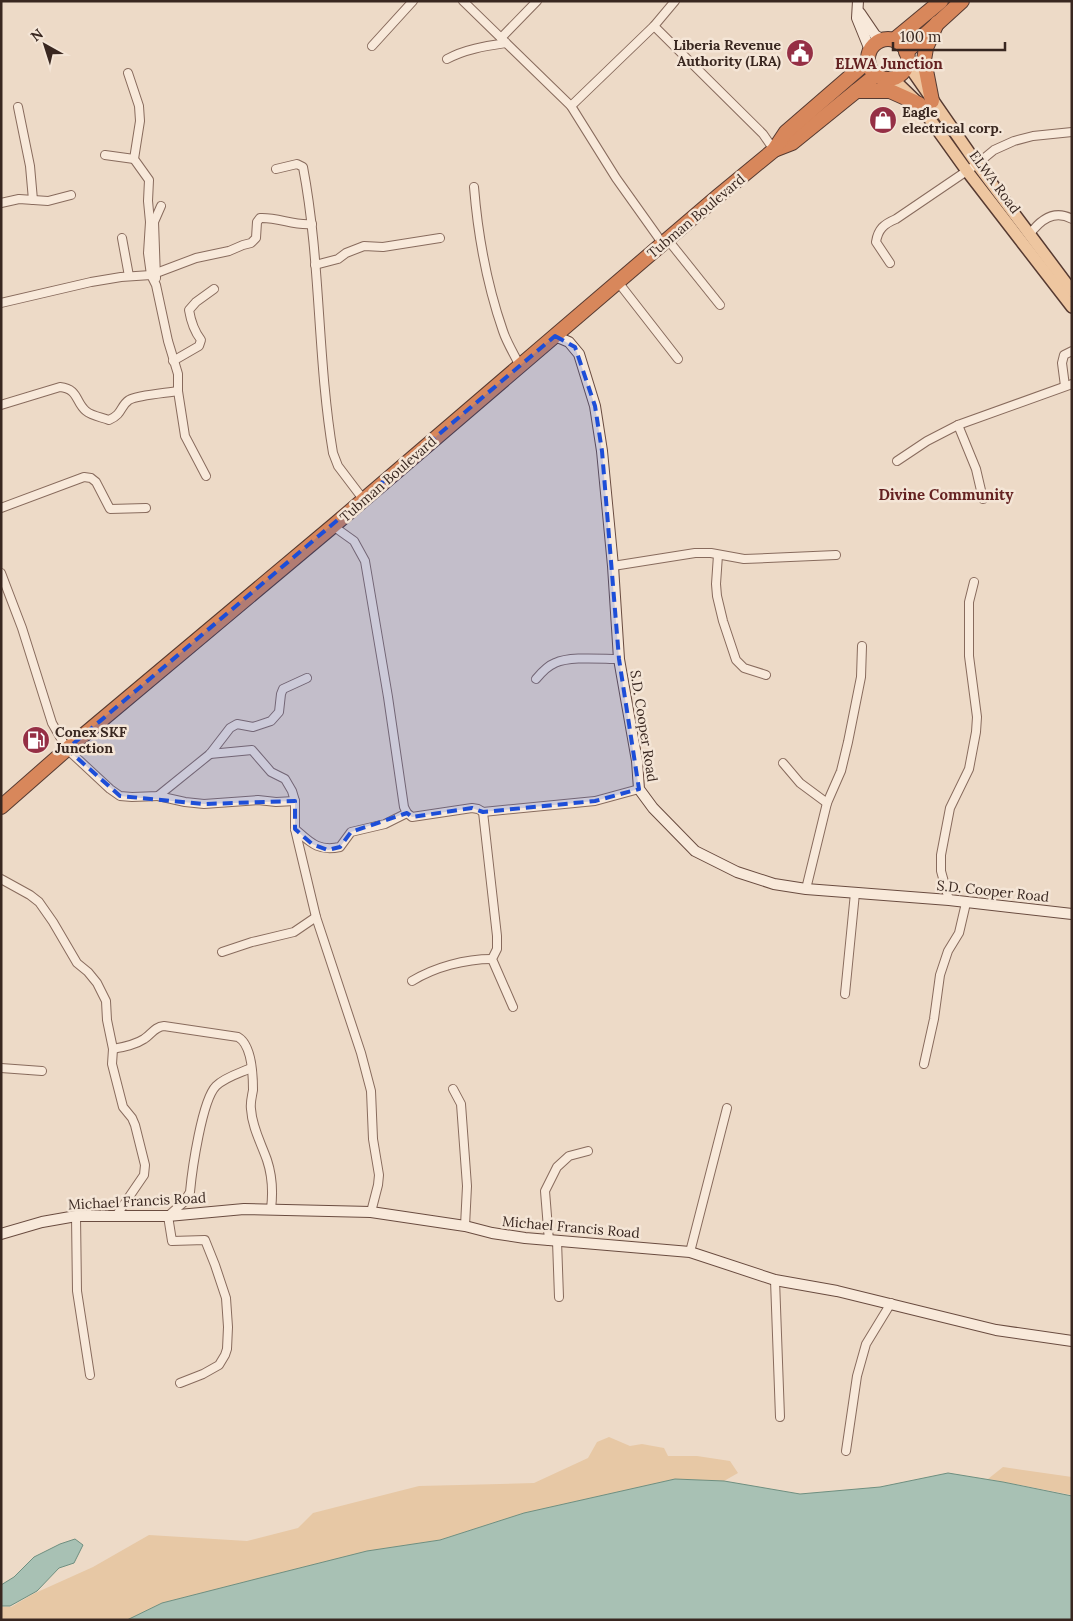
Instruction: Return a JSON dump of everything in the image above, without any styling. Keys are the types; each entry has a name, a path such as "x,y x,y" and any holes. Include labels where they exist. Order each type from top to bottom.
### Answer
{"highway":[{"path":"941,1 889,40 878,42 869,55 872,71 876,75 886,79 902,73 907,57 936,22 962,1"},
{"path":"856,91 890,91 925,103 924,60 926,48 936,22"},
{"path":"889,40 899,43 907,57"},
{"name":"Tubman Boulevard","path":"3,807 67,749 333,526 774,150 786,132 869,55"},
{"name":"Tubman Boulevard","path":"774,150 792,143 876,75"}],"main road":[{"name":"ELWA Road","path":"907,57 925,103 967,171 1072,307"},
{"name":"ELWA Road","path":"892,78 925,103 976,164 1072,291"}],"street":[{"path":"372,46 413,1"},
{"path":"464,1 571,106 616,178 665,242 720,305"},
{"path":"447,59 455,54 504,41 537,1"},
{"path":"571,106 654,26 675,1"},
{"path":"858,6 875,35 889,40"},
{"path":"858,6 857,18 869,55"},
{"path":"654,26 763,134 774,150"},
{"path":"128,73 138,106 140,121 134,159 149,180 150,222 148,252 173,361 178,374 178,391 185,436 206,476"},
{"path":"18,107 30,166 33,200"},
{"path":"890,264 876,242 881,228 888,222 896,219 967,171 994,150 1034,136 1072,132"},
{"path":"105,155 134,159"},
{"path":"276,169 297,164 303,167 312,224 321,355 333,452 338,466 363,499"},
{"path":"474,188 477,220 492,293 504,332 520,366"},
{"path":"1,203 19,199 48,201 71,196"},
{"path":"153,275 154,222 161,206"},
{"path":"1030,235 1036,225 1050,216 1060,214 1072,219"},
{"path":"1,303 66,287 129,276 153,275 196,258 229,251 251,243 256,238 257,222 260,218 269,217 298,224 312,224"},
{"path":"122,238 129,276"},
{"path":"315,265 338,259 346,253 364,246 383,247 440,238"},
{"path":"618,282 678,359"},
{"path":"173,361 199,346 201,340 190,320 189,310 196,302 214,289"},
{"name":"S.D. Cooper Road","path":"555,336 569,342 579,354 595,406 602,451 613,566 619,659 637,760 639,789 653,808 695,851 737,872 774,884 806,889 949,900 1072,914"},
{"path":"897,461 927,441 958,425 1069,385 1062,364 1064,355 1072,351"},
{"path":"1,405 60,386 66,387 73,392 90,414 109,420 120,414 125,404 133,399 178,391"},
{"path":"958,425 976,469 983,499"},
{"path":"1,508 84,477 91,478 96,482 110,509 146,508"},
{"path":"333,526 354,541 364,561 406,813 412,817 472,808 483,812 595,801 639,789"},
{"path":"613,566 695,553 744,559 836,555"},
{"path":"718,555 717,596 736,660 744,668 766,675"},
{"path":"1,573 22,628 52,723 67,749 110,789 120,796 158,796 204,804 258,800 295,801"},
{"path":"949,900 941,871 941,855 950,808 968,769 977,725 969,656 969,602 974,582"},
{"path":"806,889 827,803 841,772 848,742 861,677 862,646"},
{"path":"536,678 556,662 619,659"},
{"path":"158,796 210,754 230,728 237,724 253,728 271,721 279,712 283,689 307,678"},
{"path":"210,754 252,750 272,772 285,779 292,791 295,801 295,829 316,916 361,1053 371,1091 373,1139 379,1175 371,1212"},
{"path":"783,763 800,783 827,803"},
{"path":"483,812 497,936 497,948 492,959 514,1007"},
{"path":"295,829 312,844 328,850 340,847 351,832 385,824 406,813"},
{"path":"1,880 30,895 39,902 77,963 97,983 106,1001 107,1020 113,1049 112,1064 123,1107 132,1118 135,1126 145,1166 144,1175 116,1216"},
{"path":"845,994 855,893"},
{"path":"924,1064 934,1019 940,975 948,951 959,933 966,903"},
{"path":"222,952 252,942 294,932 316,916"},
{"path":"412,981 425,973 456,964 492,959"},
{"path":"113,1049 143,1041 158,1027 164,1026 238,1037 244,1040 251,1068 253,1090 250,1106 252,1120 268,1162 273,1194 271,1209"},
{"path":"1,1068 42,1071"},
{"path":"180,1383 213,1369 223,1360 227,1349 228,1313 226,1298 205,1240 172,1241 168,1216 184,1202 190,1192 208,1098 215,1087 224,1080 251,1068"},
{"path":"453,1089 461,1104 466,1186 465,1226"},
{"path":"690,1252 727,1108"},
{"path":"559,1297 545,1191 563,1161 569,1156 588,1151"},
{"name":"Michael Francis Road","path":"1,1234 42,1222 76,1216 168,1216 244,1209 371,1212 465,1226 492,1233 553,1241 690,1252 775,1280 837,1291 996,1330 1072,1340"},
{"path":"76,1216 77,1291 90,1376"},
{"path":"775,1280 780,1418"},
{"path":"846,1451 858,1376 866,1344 890,1303"}],"highlighted area":[{"path":"555,336 575,347 595,406 602,451 619,659 639,789 595,801 483,812 472,808 412,817 407,813 351,832 340,847 328,850 312,844 295,829 295,801 204,804 120,796 67,749"}],"sand":[{"path":"609,1437 630,1446 642,1444 664,1448 668,1456 697,1456 730,1461 738,1473 724,1481 675,1479 524,1513 440,1540 367,1551 162,1603 127,1620 1,1620 1,1607 11,1607 33,1594 93,1567 149,1535 247,1541 298,1528 313,1513 419,1486 534,1483 588,1458 597,1442"},
{"path":"1003,1467 1072,1477 1072,1495 988,1479"}],"shaded area":[{"path":"948,1473 1072,1496 1072,1620 127,1620 162,1603 367,1551 440,1540 524,1513 675,1479 724,1481 800,1494 880,1487"},
{"path":"75,1539 83,1545 74,1563 59,1568 37,1591 10,1606 1,1606 1,1585 14,1577 34,1557"}],"place":[{"name":"Liberia Revenue Authority (LRA)","path":"800,53"},
{"name":"Eagle electrical corp.","path":"883,120"},
{"name":"Conex SKF Junction","path":"36,740"}],"district":[{"name":"ELWA Junction","path":"889,63"},
{"name":"Divine Community","path":"946,494"}]}
